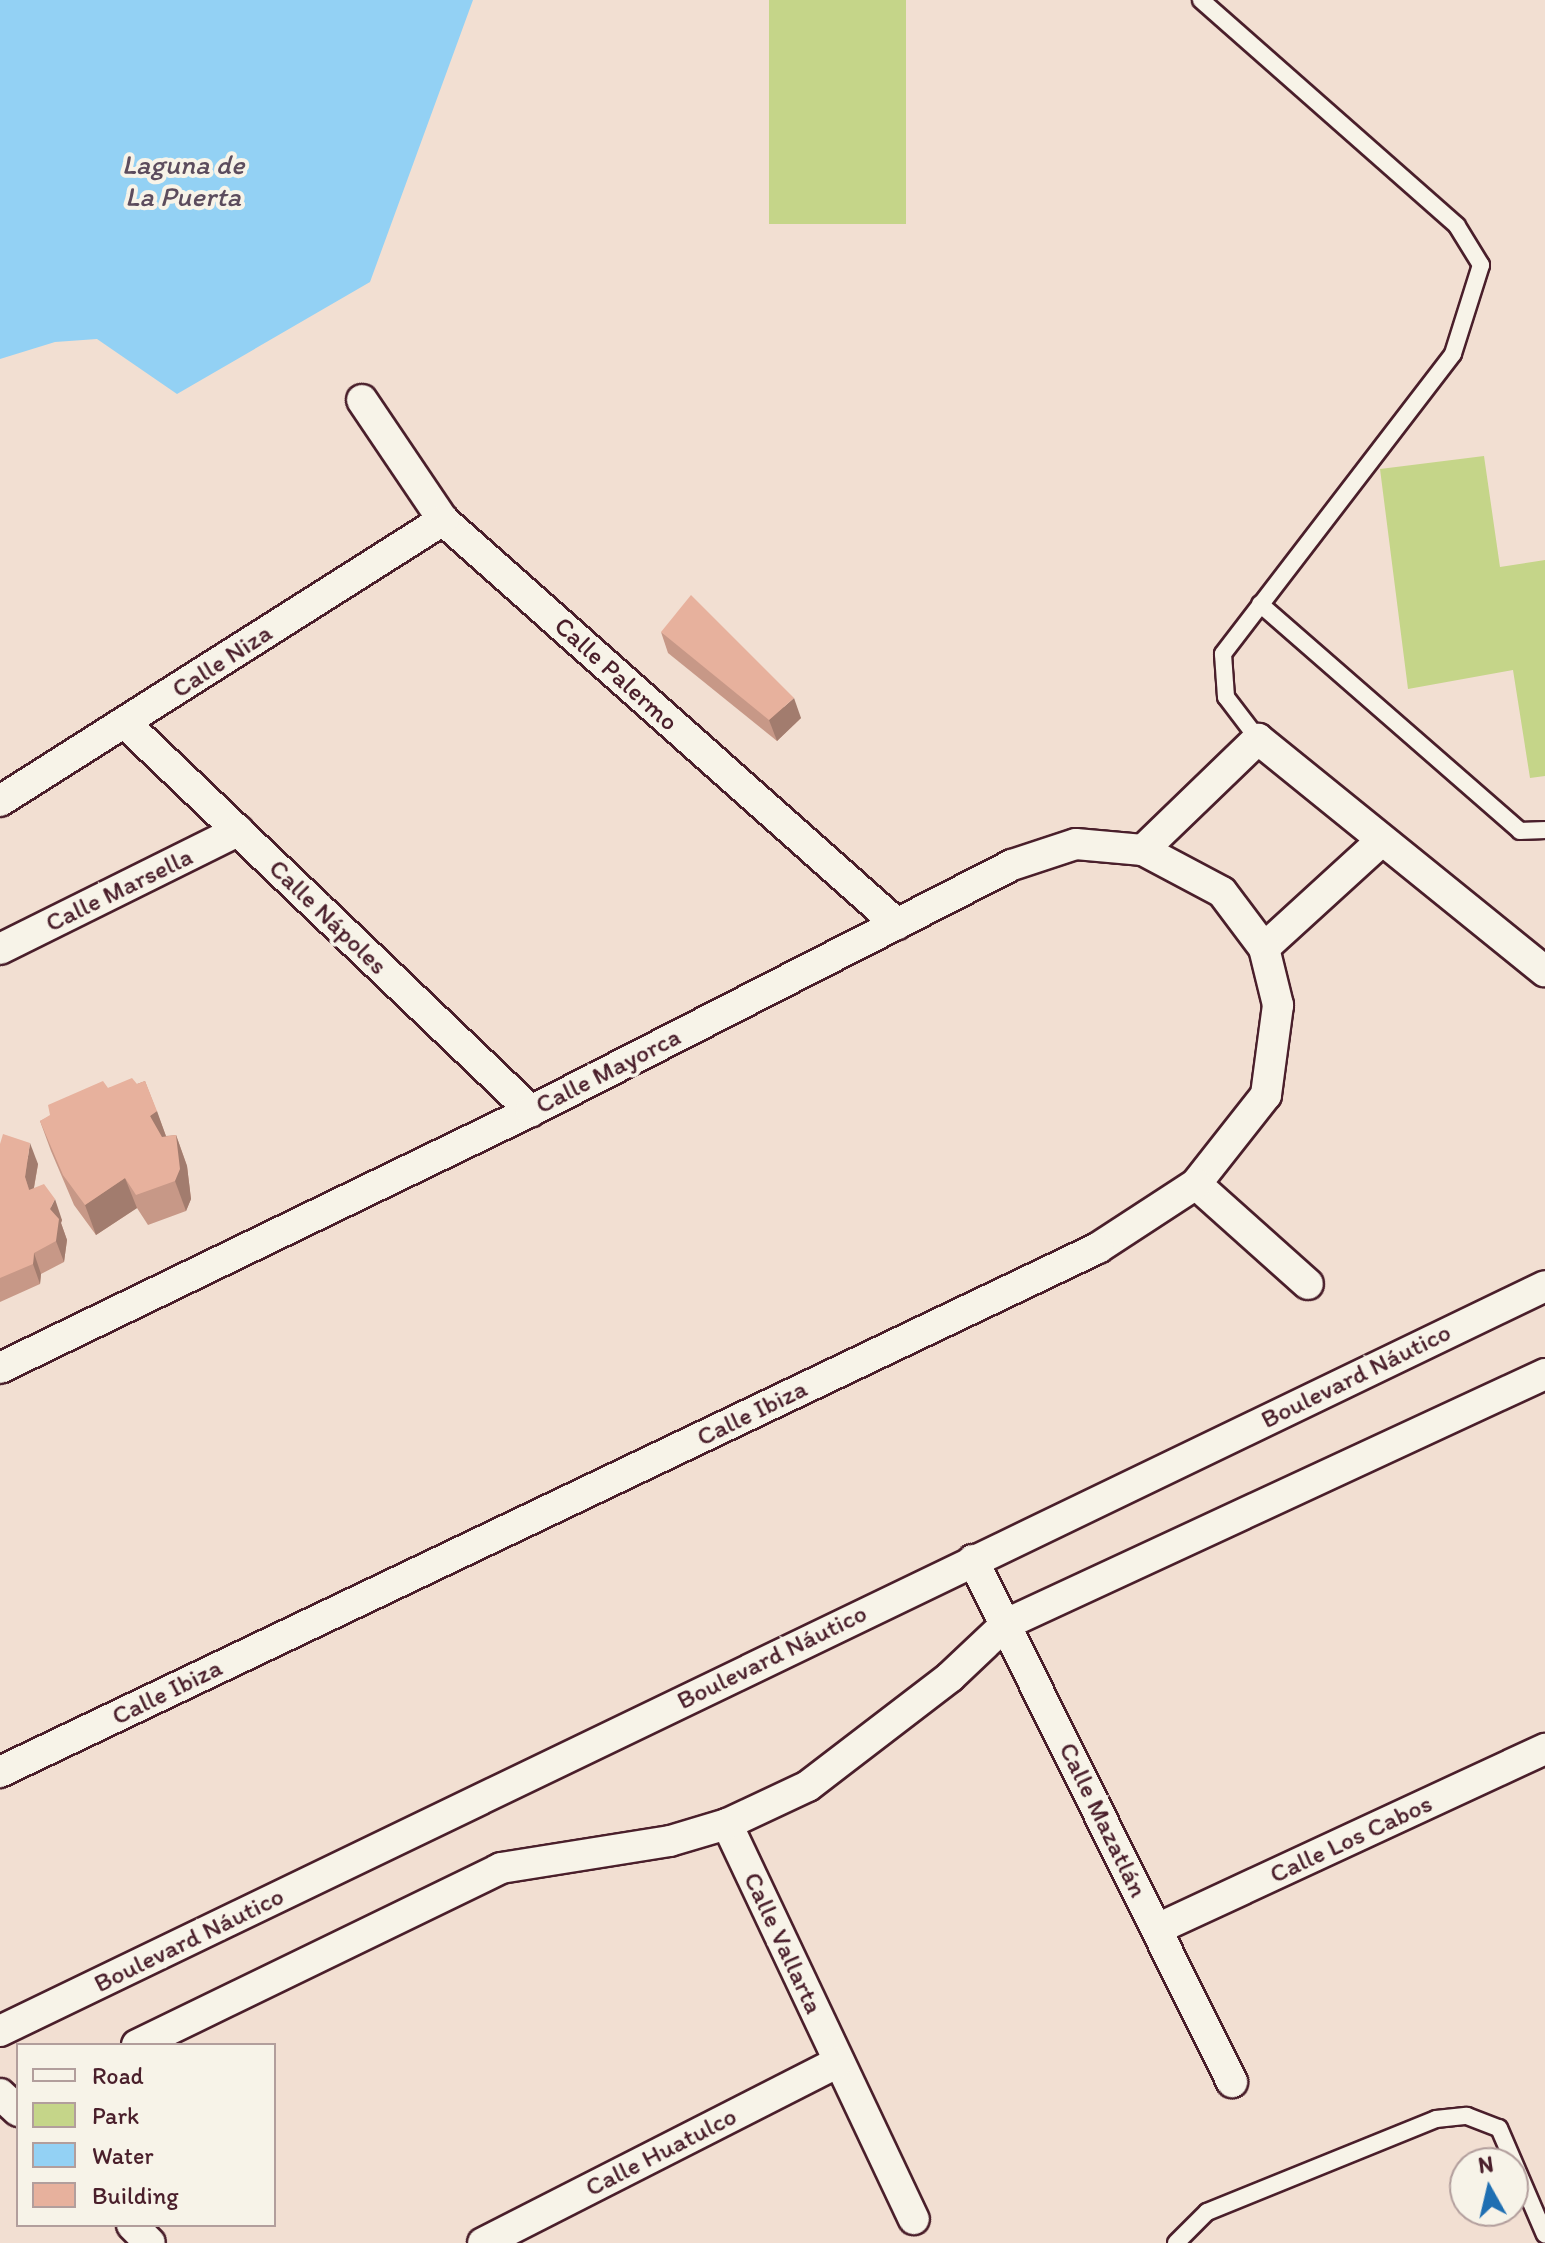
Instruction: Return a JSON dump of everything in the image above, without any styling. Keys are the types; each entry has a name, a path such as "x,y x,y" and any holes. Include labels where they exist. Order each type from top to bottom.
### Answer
{"street":[{"name":"Calle Palermo","path":"362,400 443,520 897,924"},
{"name":"Calle Niza","path":"0,801 443,520"},
{"name":"Calle Nápoles","path":"125,723 531,1111"},
{"path":"1143,850 1258,739 1380,842 1545,971"},
{"name":"Calle Marsella","path":"0,949 238,831"},
{"path":"1264,948 1380,842"},
{"name":"Calle Mayorca","path":"0,1368 531,1111 1012,865 1076,844 1143,850 1222,892"},
{"name":"Calle Ibiza","path":"0,1772 1098,1248 1196,1184 1266,1095 1278,1005 1264,948 1222,892"},
{"path":"1196,1184 1308,1284"},
{"name":"Boulevard Náutico","path":"0,2031 1545,1286"},
{"path":"141,2043 501,1868 670,1841 727,1824 808,1786 950,1677 1006,1624 1545,1374"},
{"name":"Calle Mazatlán","path":"973,1560 1232,2082"},
{"name":"Calle Los Cabos","path":"1157,1929 1545,1749"},
{"name":"Calle Vallarta","path":"727,1824 914,2219"},
{"name":"Calle Huatulco","path":"483,2243 839,2062"},
{"path":"134,2227 150,2243"}],"lane":[{"path":"1201,0 1457,226 1481,265 1453,354 1223,654 1226,697 1258,739"},
{"path":"1260,604 1520,831 1545,830"},
{"path":"1176,2243 1207,2212 1436,2119 1467,2116 1499,2128 1545,2235"}],"green space":[{"path":"769,0 906,0 906,224 769,224"},
{"path":"1484,456 1500,567 1545,560 1545,776 1530,778 1513,670 1408,689 1380,469"}],"water":[{"name":"Laguna de La Puerta","path":"0,0 473,0 370,282 177,394 97,339 55,342 0,359"}],"building":[{"path":"691,595 794,698 769,720 661,632"},
{"path":"132,1078 137,1084 145,1081 157,1111 150,1116 162,1137 176,1135 180,1169 175,1181 136,1195 125,1178 85,1205 63,1175 40,1121 50,1115 48,1105 103,1081 108,1088"},
{"path":"3,1134 30,1143 25,1177 29,1190 44,1184 55,1199 50,1209 59,1219 56,1241 34,1253 33,1264 0,1278 0,1144"}]}
